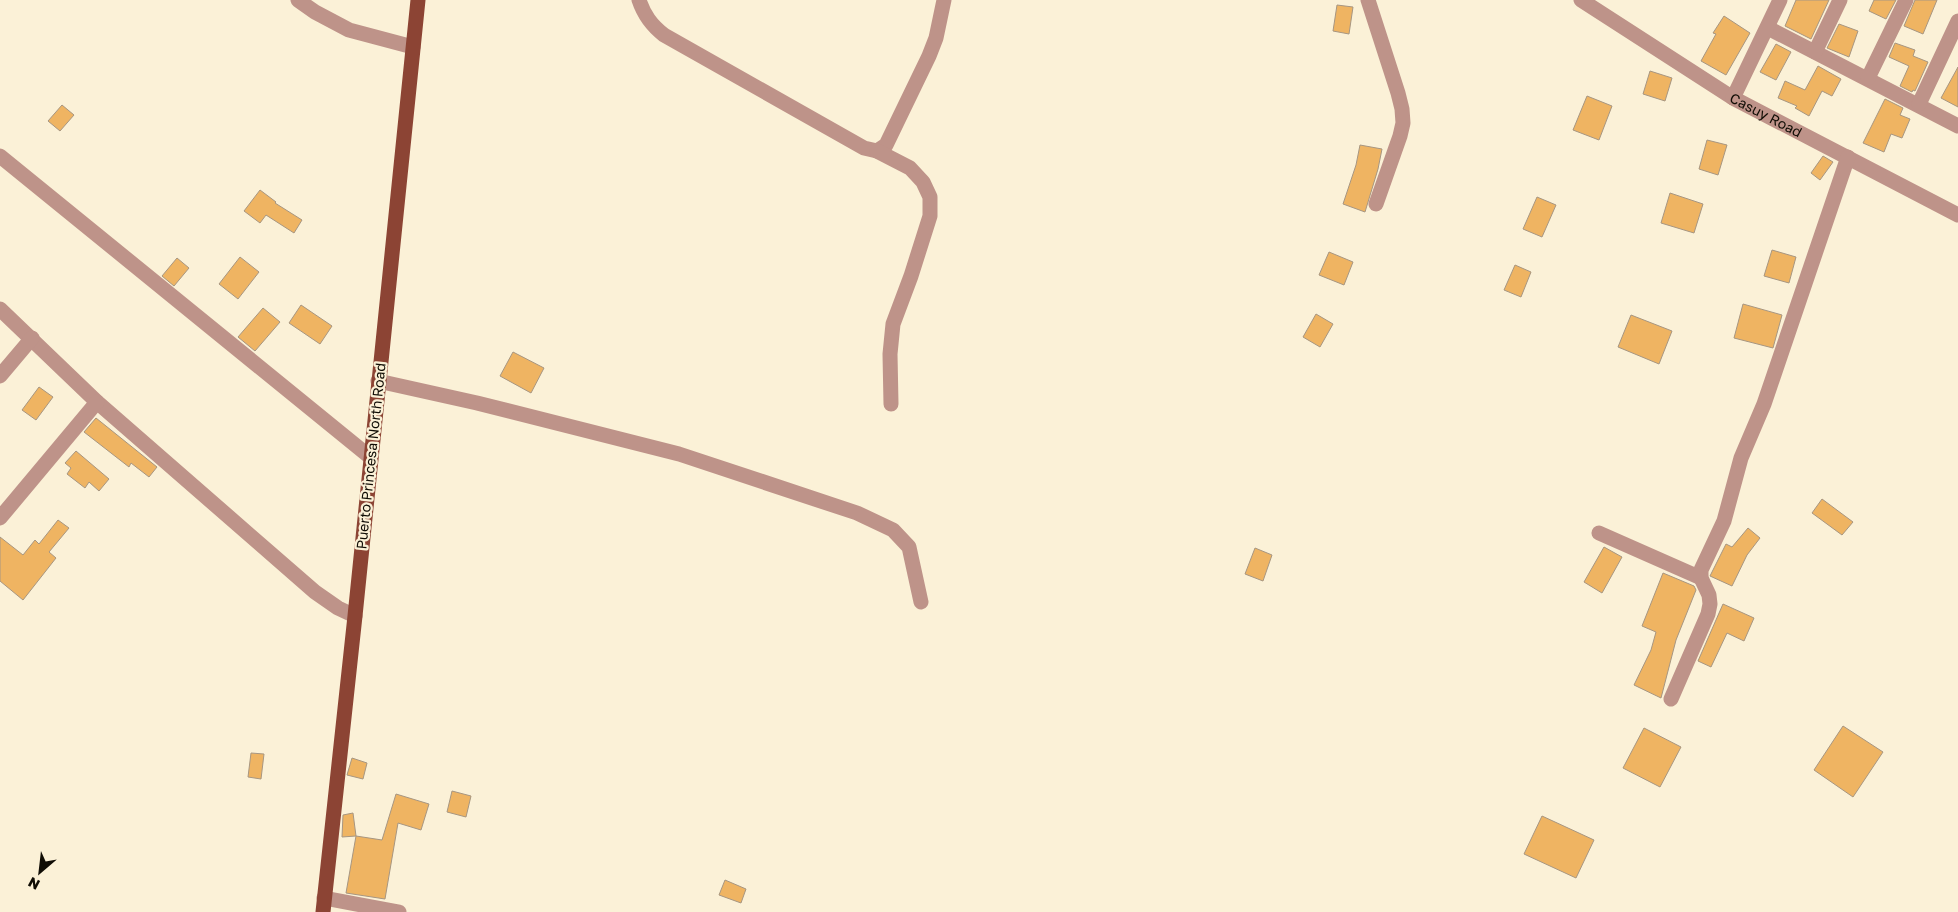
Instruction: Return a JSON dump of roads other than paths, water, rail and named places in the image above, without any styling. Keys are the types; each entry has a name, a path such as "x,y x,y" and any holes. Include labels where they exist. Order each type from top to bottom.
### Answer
{"main road":[{"name":"Puerto Princesa North Road","path":"323,905 355,616 418,0"}],"street":[{"path":"298,0 315,12 349,30 413,46"},
{"path":"639,0 643,12 652,26 664,35 864,148 878,152 910,168 922,182 930,197 930,216 893,324 890,354 891,404"},
{"path":"878,152 886,145 929,56 936,38 944,0"},
{"path":"1368,0 1398,93 1403,123 1376,204"},
{"name":"Casuy Road","path":"1581,0 1733,98 1958,215"},
{"path":"1733,98 1780,0"},
{"path":"1815,52 1840,0"},
{"path":"1868,78 1906,0"},
{"path":"1919,104 1958,21"},
{"path":"1768,28 1919,104 1958,126"},
{"path":"0,156 370,457"},
{"path":"1672,699 1708,614 1709,595 1701,578 1701,570 1724,521 1742,458 1764,404 1848,158"},
{"path":"0,309 97,402 315,592 326,601 355,616"},
{"path":"0,376 32,338"},
{"path":"378,380 678,454 857,512 893,530 908,547 921,602"},
{"path":"0,518 97,402"},
{"path":"1600,533 1701,578"},
{"path":"323,905 400,912"}]}
